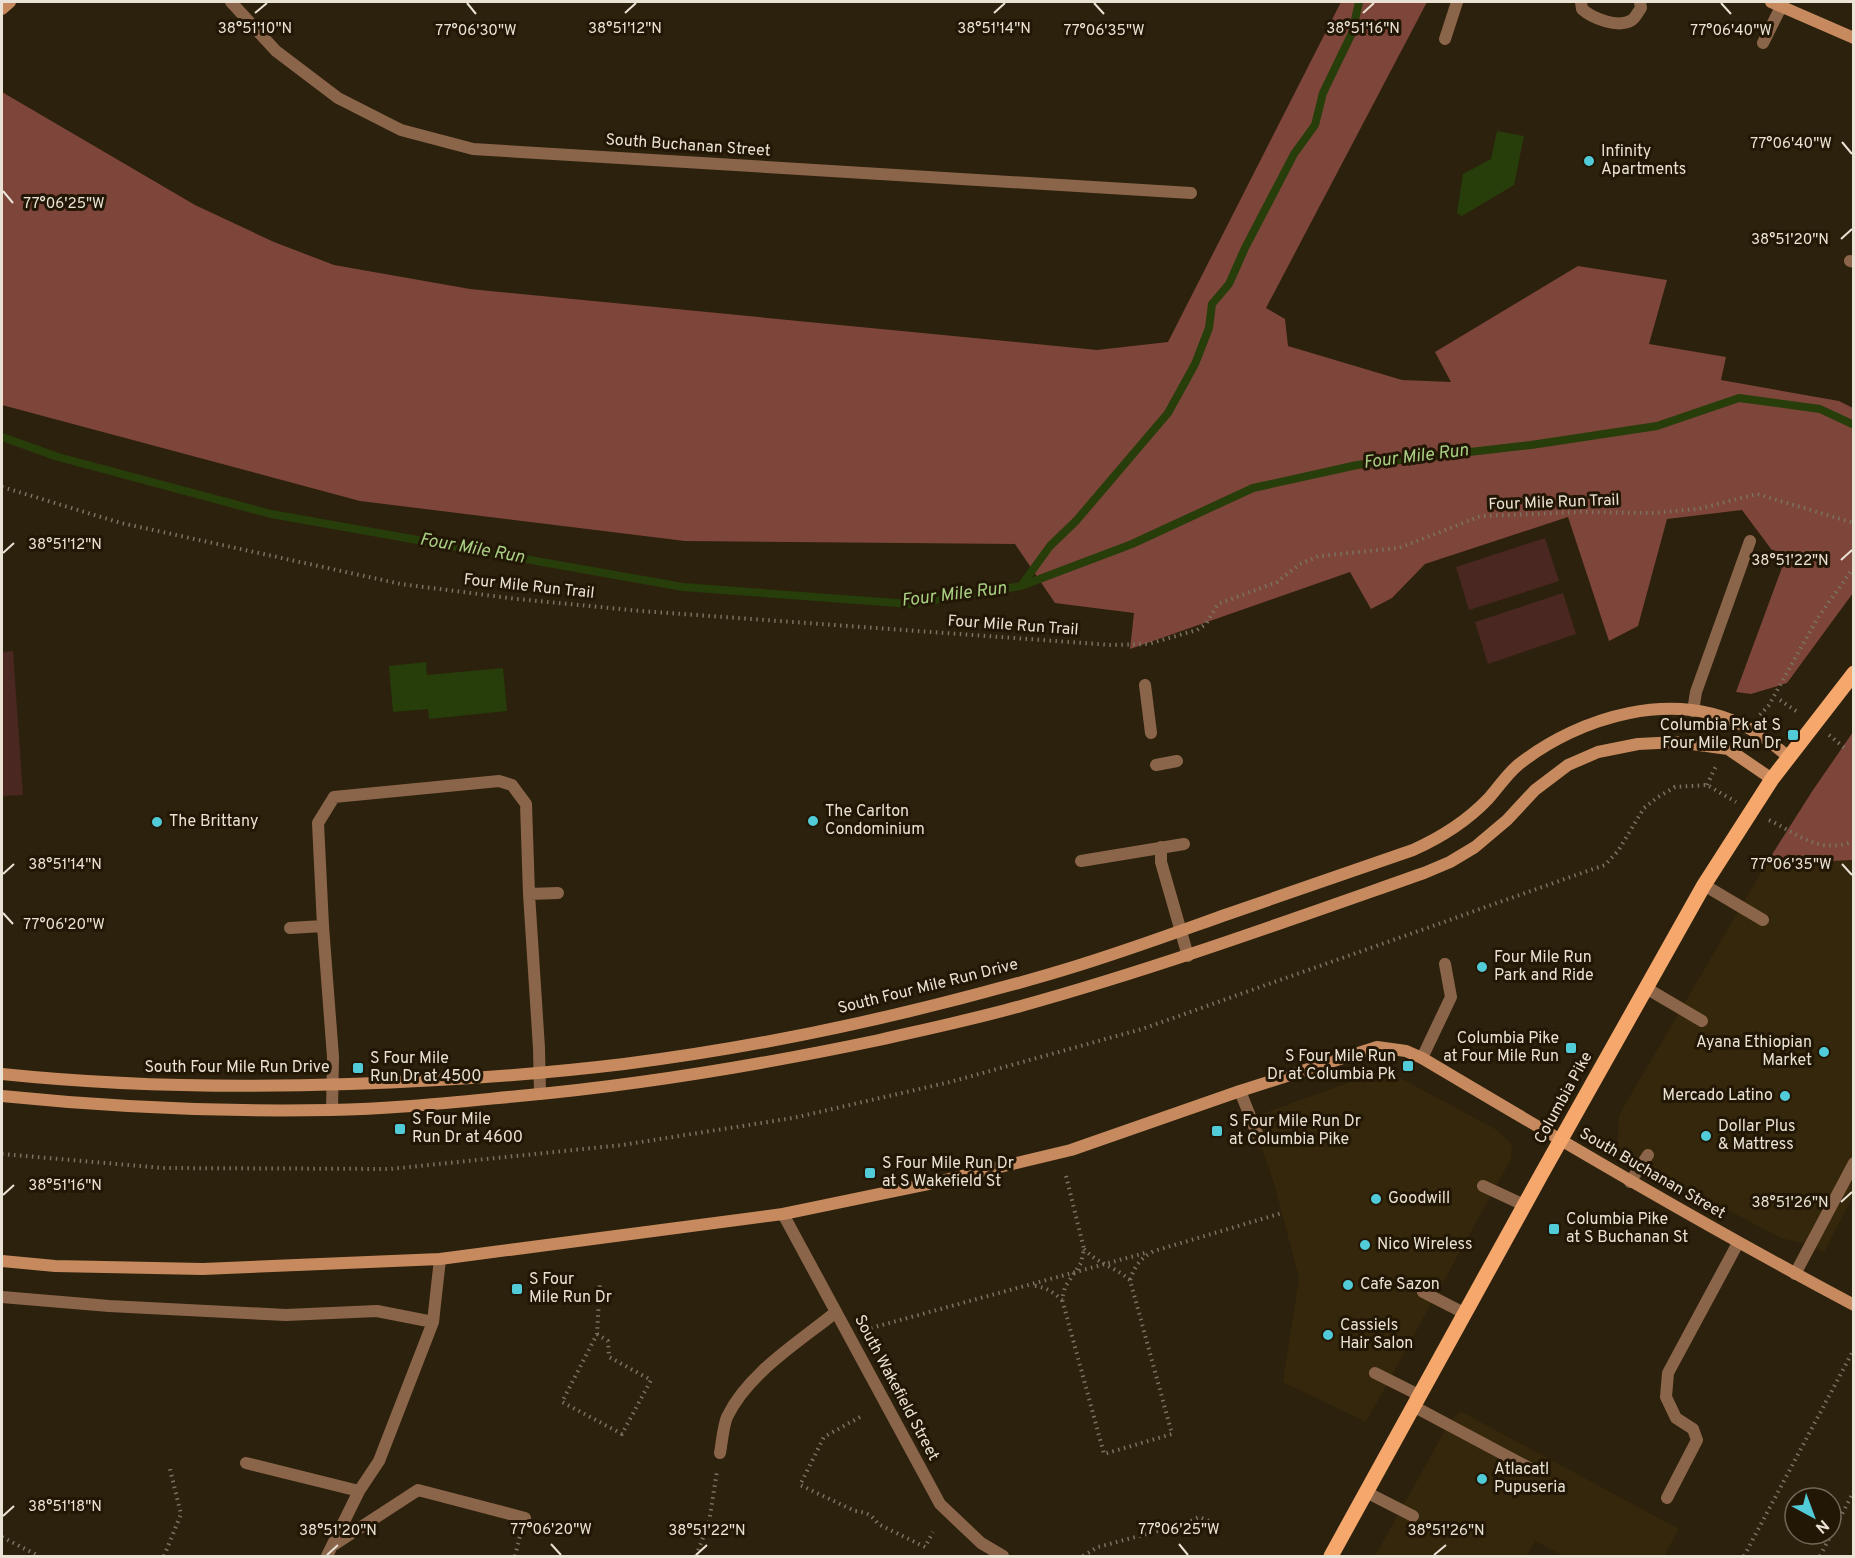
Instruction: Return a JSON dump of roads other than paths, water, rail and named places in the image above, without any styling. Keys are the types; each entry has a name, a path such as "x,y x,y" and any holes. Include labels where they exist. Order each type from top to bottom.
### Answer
{"main road":[{"path":"2,9 10,2"},
{"path":"1776,4 1854,39"},
{"name":"Columbia Pike","path":"1331,1557 1464,1313 1704,885 1772,779 1854,673"},
{"name":"South Four Mile Run Drive","path":"2,1074 73,1081 231,1087 429,1082 539,1073 719,1050 931,1006 1052,974 1413,849 1437,839 1459,825 1486,800 1516,766 1555,739 1589,723 1634,712 1681,709 1693,711 1716,715 1748,728 1789,757"},
{"path":"2,1096 74,1103 245,1110 333,1110 454,1102 630,1084 840,1048 1020,1006 1188,956 1450,862 1475,847 1507,820 1535,790 1568,765 1598,752 1638,744 1678,742 1728,749 1772,779"},
{"path":"2,1261 55,1266 203,1269 440,1259 783,1214 928,1184 1071,1150 1240,1091 1377,1047 1406,1051 1422,1058 1561,1140"},
{"name":"South Buchanan Street","path":"1561,1140 1738,1243 1854,1305"}],"street":[{"name":"South Buchanan Street","path":"231,2 276,51 338,98 401,130 473,149 1191,194"},
{"path":"1445,39 1457,2"},
{"path":"1581,2 1582,9 1591,17 1622,24 1634,19 1641,8 1640,2"},
{"path":"1763,43 1776,4"},
{"path":"1693,711 1696,692 1750,541"},
{"path":"1145,685 1151,733"},
{"path":"1156,765 1177,761"},
{"path":"333,1110 333,1057 318,823 334,797 499,781 512,785 526,804 540,1094"},
{"path":"1081,861 1184,844"},
{"path":"1161,847 1161,862 1188,956"},
{"path":"1704,885 1763,920"},
{"path":"529,894 558,892"},
{"path":"290,928 323,926"},
{"path":"1422,1058 1451,998 1446,964"},
{"path":"1646,988 1702,1022"},
{"path":"1240,1091 1258,1136"},
{"path":"1630,1182 1648,1155"},
{"path":"1795,1274 1854,1163"},
{"path":"1483,1186 1524,1206"},
{"name":"South Wakefield Street","path":"783,1214 940,1504 981,1543 1003,1557"},
{"path":"1667,1498 1697,1440 1693,1429 1676,1418 1666,1397 1668,1373 1738,1243"},
{"path":"329,1552 359,1491 379,1461 433,1322 440,1259"},
{"path":"1423,1292 1464,1313"},
{"path":"2,1297 109,1306 286,1315 377,1311 433,1322"},
{"path":"720,1453 727,1418 750,1382 836,1312"},
{"path":"1375,1373 1535,1471"},
{"path":"246,1463 359,1491"},
{"path":"329,1552 418,1490 525,1518"},
{"path":"1366,1492 1413,1516"}],"waterway":[{"path":"1021,586 1050,546 1076,521 1168,413 1195,364 1209,328 1212,304 1229,284 1294,154 1315,125 1323,93 1352,33 1359,2"},
{"name":"Four Mile Run","path":"2,437 58,457 271,514 683,587 910,604 1021,586 1132,544 1253,488 1357,465 1531,445 1657,426 1739,398 1820,409 1854,425"}],"place":[{"name":"Infinity Apartments","path":"1589,161"},
{"name":"Columbia Pk at S Four Mile Run Dr","path":"1793,735"},
{"name":"The Carlton Condominium","path":"813,821"},
{"name":"The Brittany","path":"157,822"},
{"name":"Four Mile Run Park and Ride","path":"1482,967"},
{"name":"Columbia Pike at Four Mile Run","path":"1571,1048"},
{"name":"Ayana Ethiopian Market","path":"1824,1052"},
{"name":"S Four Mile Run Dr at Columbia Pk","path":"1408,1066"},
{"name":"S Four Mile Run Dr at 4500","path":"358,1068"},
{"name":"Mercado Latino","path":"1785,1096"},
{"name":"S Four Mile Run Dr at 4600","path":"400,1129"},
{"name":"S Four Mile Run Dr at Columbia Pike","path":"1217,1131"},
{"name":"Dollar Plus & Mattress","path":"1706,1136"},
{"name":"S Four Mile Run Dr at S Wakefield St","path":"870,1173"},
{"name":"Goodwill","path":"1376,1199"},
{"name":"Columbia Pike at S Buchanan St","path":"1554,1229"},
{"name":"Nico Wireless","path":"1365,1245"},
{"name":"Cafe Sazon","path":"1348,1285"},
{"name":"S Four Mile Run Dr","path":"517,1289"},
{"name":"Cassiels Hair Salon","path":"1328,1335"},
{"name":"Atlacatl Pupuseria","path":"1482,1479"}]}
